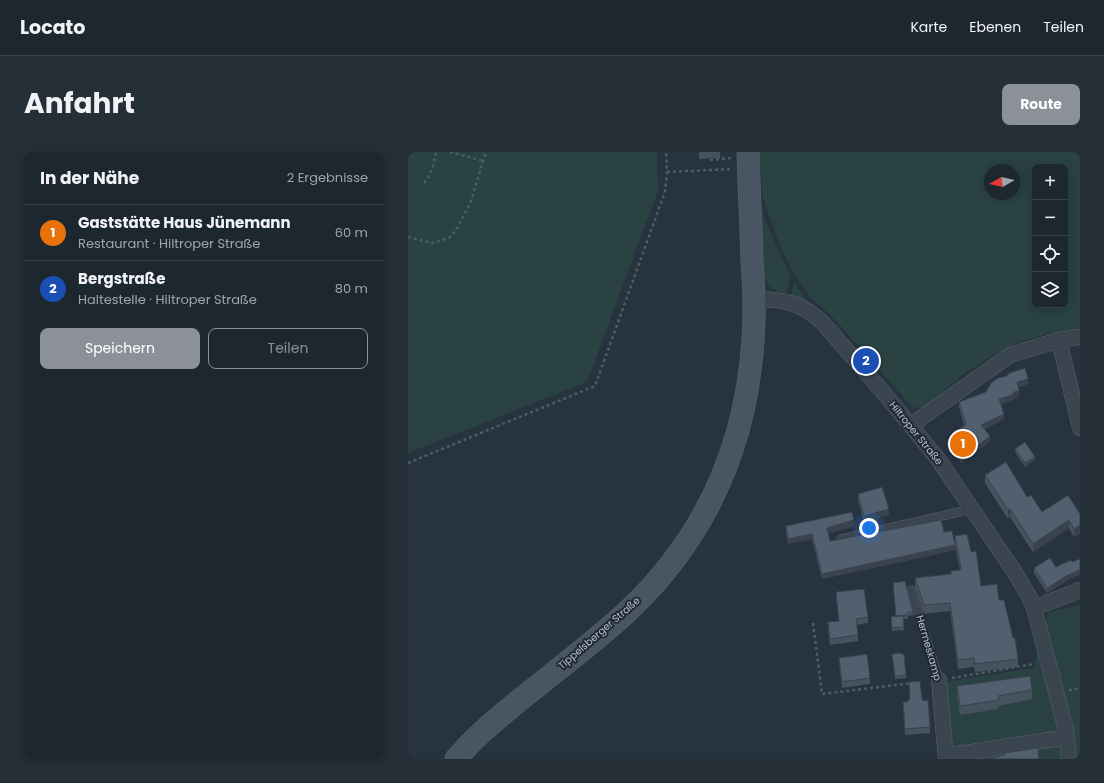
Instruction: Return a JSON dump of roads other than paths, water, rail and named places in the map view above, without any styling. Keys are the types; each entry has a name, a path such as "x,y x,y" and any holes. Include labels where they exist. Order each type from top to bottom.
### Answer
{"street":[{"path":"748,160 754,299"},
{"name":"Hiltroper Straße","path":"754,299 786,302 813,314 865,370 938,459 1014,571 1030,598 1034,608 1067,737 1069,759"},
{"name":"Tippelsberger Straße","path":"456,759 480,733 586,648 630,609 667,570 688,542 708,508 731,456 742,418 750,379 754,299"},
{"path":"911,425 1010,355 1058,340 1080,337"},
{"path":"1058,340 1080,428"},
{"path":"1034,608 1080,590"},
{"name":"Hermeskamp","path":"939,680 946,757 1067,737"}],"lane":[{"path":"841,539 972,509"},
{"name":"Hermeskamp","path":"911,590 939,680"}],"place":[{"name":"Bergstraße","path":"866,361"},
{"name":"Gaststätte Haus Jünemann","path":"963,444"}]}
